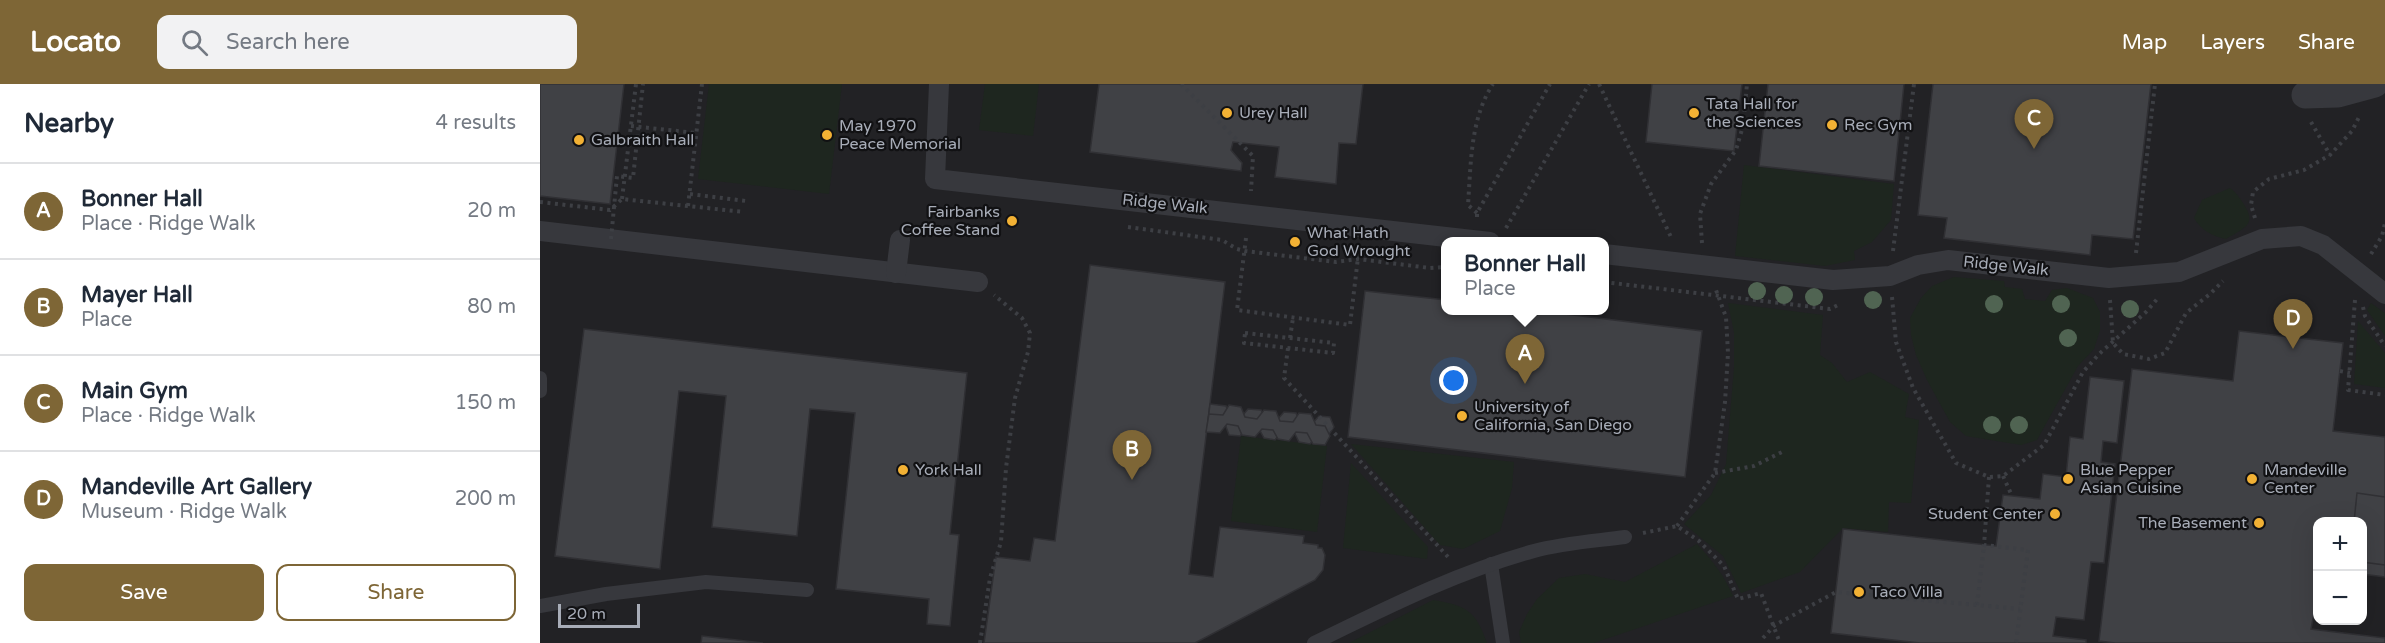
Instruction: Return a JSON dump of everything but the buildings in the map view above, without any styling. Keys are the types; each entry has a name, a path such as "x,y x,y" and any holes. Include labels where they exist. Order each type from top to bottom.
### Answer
{"street":[{"name":"Ridge Walk","path":"939,84 935,179 1362,227 1479,237"},
{"path":"2305,95 2338,94 2372,86"},
{"path":"540,231 978,282"},
{"name":"Ridge Walk","path":"1609,254 1833,280 1890,276 1918,265 1948,260 2109,278 2179,272 2262,239 2301,236 2323,245 2385,294"},
{"path":"896,273 900,240"}],"lane":[{"path":"540,378 540,391"},
{"path":"1314,643 1404,598 1491,564 1537,550 1625,537"},
{"path":"1491,564 1503,643"},
{"path":"540,606 606,594 706,582 807,590"}],"path":[{"path":"540,202 610,210 622,199 636,84"},
{"path":"611,239 617,176 633,178 643,84"},
{"path":"688,206 702,84"},
{"path":"1181,84 1254,156 1250,213 1237,310 1350,325 1362,227"},
{"path":"1490,237 1477,213 1468,205 1473,143 1481,105 1493,84"},
{"path":"1477,213 1550,84"},
{"path":"1492,237 1589,84"},
{"path":"1599,84 1674,245 1674,291"},
{"path":"1625,537 1677,526 1715,473 1725,402 1728,353 1726,317 1706,266 1700,214 1711,184 1736,150 1743,126 1748,84"},
{"path":"1914,84 1890,276 1896,342 1913,388 1956,463 1989,477 2003,476 2044,445 2084,372 2099,354 2146,312 2179,272"},
{"path":"2133,276 2155,84"},
{"path":"2262,239 2251,205 2253,192 2269,179 2304,170 2330,155 2352,130 2372,86"},
{"path":"2305,95 2309,118 2330,155"},
{"path":"631,126 696,133"},
{"path":"689,194 746,201"},
{"path":"622,199 744,212"},
{"path":"2355,271 2375,249 2382,236 2385,223"},
{"path":"1222,240 1236,249 1245,251 1336,262 1358,259 1441,267"},
{"path":"2109,278 2113,343 2123,354 2149,359 2165,353 2186,313 2210,294 2225,278"},
{"path":"978,282 1022,318 1030,333 1028,352 1015,398 1006,468 1001,542 990,578 980,643"},
{"path":"1609,283 1830,309"},
{"path":"2355,309 2348,390 2385,395"},
{"path":"1290,338 1293,317"},
{"path":"1245,333 1334,343 1333,354 1288,348 1244,343 1245,333"},
{"path":"1288,348 1284,378 1448,556 1491,564"},
{"path":"2340,371 2350,373"},
{"path":"1715,473 1754,466 1782,452"},
{"path":"2003,476 2012,496"},
{"path":"1977,605 1989,477"},
{"path":"1677,526 1699,541 1724,566 1738,599 1761,593 1780,643"},
{"path":"1984,545 2028,550 2016,643"},
{"path":"1763,638 1775,625 1836,592 2020,609"}],"shaded area":[{"name":"University of California, San Diego","path":"540,84 2385,84 2385,643 540,643"},
{"path":"709,84 842,84 829,194 698,179"},
{"path":"985,84 1039,84 1033,136 979,130"},
{"path":"1744,165 1894,184 1891,220 1872,242 1854,251 1855,260 1825,266 1735,256"},
{"path":"2230,188 2247,210 2249,221 2243,229 2226,239 2207,232 2194,218 2202,200"},
{"path":"1954,277 2004,281 2005,287 2022,289 2025,299 2045,301 2052,290 2067,288 2093,298 2100,312 2100,330 2094,349 2078,366 2037,440 2021,445 1966,436 1950,422 1927,380 1916,355 1910,318 1921,298 1932,286"},
{"path":"1728,303 1823,315 1820,355 1832,363 1847,382 1870,372 1909,394 1905,417 1919,420 1911,503 1889,502 1888,532 1843,528 1800,572 1741,593 1723,556 1684,524 1711,495 1726,464 1734,367 1734,333"},
{"path":"2371,303 2385,313 2385,336 2367,310"},
{"path":"2358,321 2385,353 2385,388 2354,384"},
{"path":"1241,436 1327,446 1317,532 1231,521"},
{"path":"1351,444 1514,462 1512,488 1500,531 1463,549 1440,545"},
{"path":"1351,463 1428,547 1427,559 1343,548"},
{"path":"1697,544 1726,581 1733,596 1594,643 1521,643 1519,632 1527,614 1537,599 1559,578 1585,574 1625,582"},
{"path":"1433,600 1468,611 1474,616 1487,643 1349,643"}],"place":[{"name":"Urey Hall","path":"1227,113"},
{"name":"Tata Hall for the Sciences","path":"1694,113"},
{"name":"Rec Gym","path":"1832,125"},
{"name":"May 1970 Peace Memorial","path":"827,135"},
{"name":"Galbraith Hall","path":"579,140"},
{"name":"Main Gym","path":"2034,149"},
{"name":"Fairbanks Coffee Stand","path":"1012,221"},
{"name":"What Hath God Wrought","path":"1295,242"},
{"name":"Mandeville Art Gallery","path":"2293,349"},
{"name":"Bonner Hall","path":"1525,384"},
{"name":"University of California, San Diego","path":"1462,416"},
{"name":"York Hall","path":"903,470"},
{"name":"Blue Pepper Asian Cuisine","path":"2068,479"},
{"name":"Mandeville Center","path":"2252,479"},
{"name":"Mayer Hall","path":"1132,480"},
{"name":"Student Center","path":"2055,514"},
{"name":"The Basement","path":"2259,523"},
{"name":"Taco Villa","path":"1859,592"}]}
